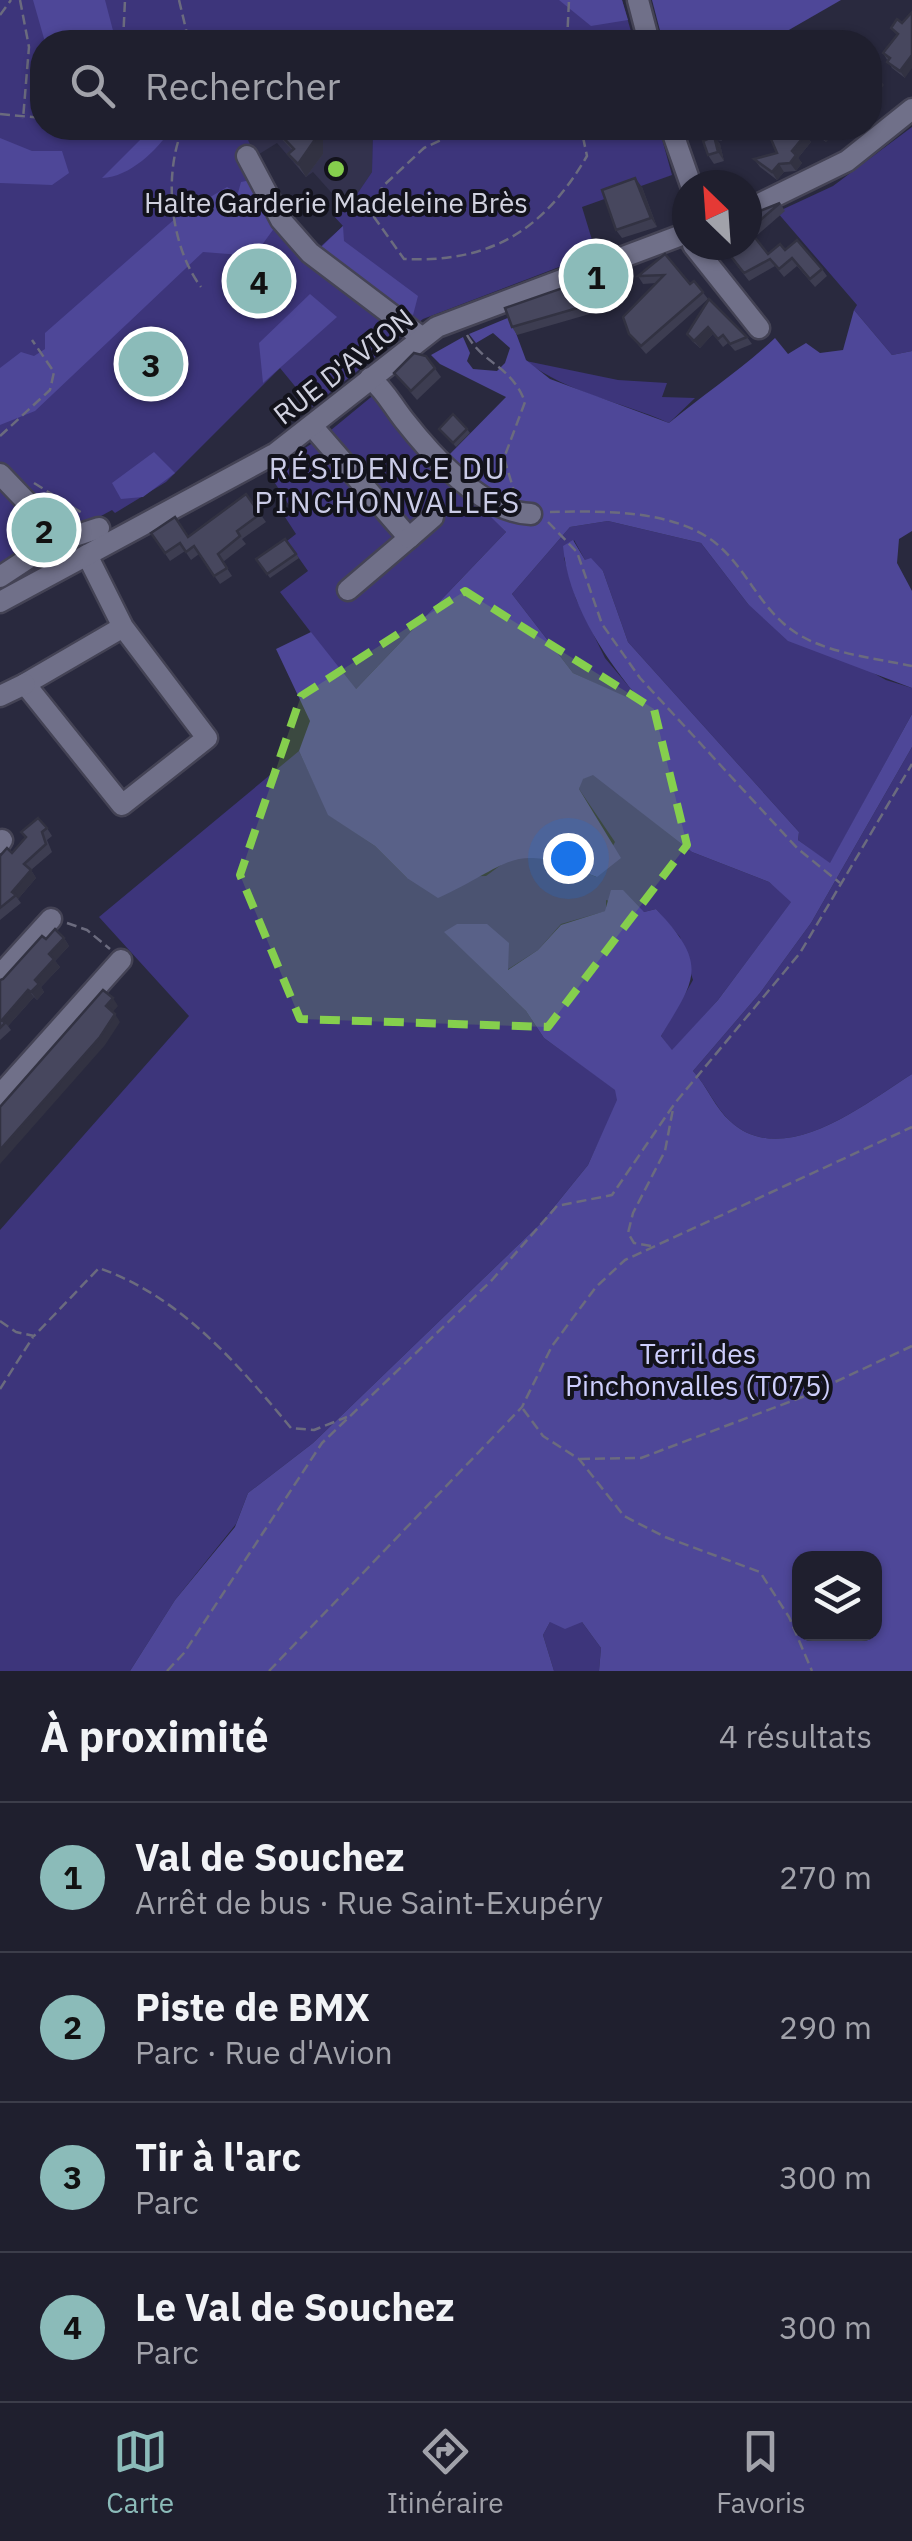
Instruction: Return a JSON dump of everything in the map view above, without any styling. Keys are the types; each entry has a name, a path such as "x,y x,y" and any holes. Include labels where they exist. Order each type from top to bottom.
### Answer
{"street":[{"path":"638,0 646,30"},
{"path":"882,133 912,109"},
{"path":"675,140 686,170"},
{"path":"762,204 847,161 873,140"},
{"path":"274,158 251,163 281,220 310,253 421,337"},
{"name":"RUE D'AVION","path":"0,602 87,556 101,529 240,475 312,426 421,337 457,317 672,243"},
{"path":"706,260 759,328"},
{"path":"370,378 384,389 404,420 475,491 492,504 536,513"},
{"path":"312,426 409,538"},
{"path":"0,474 46,522 50,544"},
{"path":"348,590 433,518"},
{"path":"0,577 50,544 101,529"},
{"path":"25,684 122,805 207,738 123,627 87,556"},
{"path":"0,696 123,627"},
{"path":"0,975 50,919"},
{"path":"0,1095 121,960"}],"path":[{"path":"0,15 10,0"},
{"path":"20,0 29,47 22,119"},
{"path":"124,30 125,0"},
{"path":"179,0 187,30"},
{"path":"568,30 569,0"},
{"path":"0,114 30,119"},
{"path":"177,140 172,153 174,198 186,267 201,287"},
{"path":"441,140 424,148 382,187 374,218 404,259 444,261 531,228 565,194 587,156 584,140"},
{"path":"457,317 476,352 505,368 526,402 504,458 520,504 536,513 577,552 602,624 640,678 797,848 842,884"},
{"path":"0,436 50,390 54,372 32,340"},
{"path":"32,482 62,496 101,529"},
{"path":"536,513 624,514 681,526 712,540 783,623 813,641 867,658 912,666"},
{"path":"166,1671 184,1653 322,1443 492,1280 557,1206 612,1195 675,1103 800,953 912,764"},
{"path":"50,919 87,930 121,960"},
{"path":"652,1246 634,1243 628,1233 633,1213 665,1150 675,1103"},
{"path":"269,1671 522,1408 552,1346 596,1287 625,1260 912,1127"},
{"path":"654,1137 666,1137"},
{"path":"0,1389 34,1336 99,1268 158,1294 213,1341 291,1428 314,1430 350,1416 373,1392"},
{"path":"0,1320 16,1332 34,1336"},
{"path":"579,1459 641,1458 805,1396 912,1346"},
{"path":"522,1408 542,1436 579,1459 624,1516 665,1537 760,1572 790,1617 812,1671"}],"highlighted area":[{"path":"465,591 654,709 687,845 548,1027 300,1019 240,875 301,696"}],"shaded area":[{"path":"0,0 622,0 631,30 30,30 30,140 248,140 307,259 343,226 332,214 342,204 347,209 372,172 373,140 662,140 672,175 582,207 596,253 423,319 312,407 280,368 166,482 115,513 112,510 90,522 87,541 0,591"},
{"path":"912,127 912,351 892,355 854,310 857,305 777,212 833,186"},
{"name":"Halte Garderie Madeleine Brès","path":"247,140 373,140 372,172 347,210 313,172 306,177 277,143 256,156"},
{"path":"526,361 618,380 667,383 662,397 695,398 669,423 560,382"},
{"path":"376,393 506,532 355,690 280,592 308,571 287,541 296,534 285,517 292,510 268,472 325,435"},
{"path":"608,521 701,543 748,604 886,680 912,688 912,714 830,864 798,840 799,832 628,642 603,571 585,560 574,540 564,558 576,599 605,658 636,695 631,700 573,673 512,594 570,527"},
{"path":"912,747 912,1074 824,1127 774,1139 751,1135 730,1121 693,1071 760,993 811,923"},
{"path":"299,751 329,815 375,846 407,878 486,876 505,862 525,855 554,859 596,877 615,842 579,789 582,779 593,774 692,852 769,882 792,901 718,1000 672,1051 661,1036 693,980 680,937 656,909 644,912 606,900 606,911 561,924 538,950 507,970 445,932 526,1011 544,1038 616,1090 618,1100 588,1165 541,1223 313,1443 248,1493 236,1524 175,1600 130,1671 0,1671 0,1230 189,1016 99,917"},
{"path":"550,1622 582,1622 601,1648 599,1671 554,1671 543,1635"}],"green space":[{"path":"33,0 105,0 113,30 42,30"},
{"path":"559,0 622,0 628,20 591,26"},
{"path":"652,0 841,0 789,30 660,30"},
{"path":"0,138 32,151 62,151 69,173 52,185 0,183"},
{"path":"140,140 163,140 123,173 102,178"},
{"path":"251,180 275,227 254,256 203,252 35,411 0,425 0,368 21,352 34,356 45,349 45,333 177,217 227,187 238,193 241,182"},
{"path":"343,226 344,241 418,296 412,319 316,252"},
{"path":"310,294 337,317 263,383 259,343"},
{"name":"Terril des Pinchonvalles (T075)","path":"854,310 892,355 912,351 912,531 899,539 897,563 912,591 912,688 788,641 748,604 701,543 608,521 570,527 512,594 573,673 631,699 635,694 610,661 579,606 563,546 573,540 585,560 591,558 603,571 628,642 799,832 798,840 830,863 912,714 912,747 811,923 760,993 693,1071 730,1121 751,1135 774,1139 824,1127 912,1074 912,1671 599,1671 601,1648 582,1622 565,1629 550,1622 543,1635 554,1671 130,1671 175,1600 235,1527 248,1493 313,1443 541,1223 588,1165 617,1100 615,1090 544,1038 526,1011 444,932 457,924 487,924 509,943 508,970 538,950 561,925 605,911 611,890 623,890 644,912 656,909 673,928 690,958 689,985 661,1036 672,1050 718,1000 791,902 769,882 692,852 593,775 583,779 579,789 621,858 597,877 546,860 514,860 438,898 407,878 375,846 328,815 299,751 310,721 276,649 311,632 356,689 506,532 483,509 492,500 449,455 506,397 440,364 431,355 463,337 470,353 467,361 473,369 497,371 505,363 510,348 493,333 476,343 469,334 510,317 526,360 550,379 669,423 775,338 788,354 806,343 820,353 843,350"},
{"path":"154,452 175,473 143,497 121,499 112,483"}],"building":[{"path":"912,12 912,55 900,71 887,62 890,58 883,53 898,34 891,28 897,19 902,23"},
{"path":"285,140 314,140 298,164 288,154 294,149"},
{"path":"715,140 718,152 708,155 703,141"},
{"path":"771,140 801,140 792,151 796,155 790,163 779,164 772,172 754,159 777,153"},
{"path":"635,178 651,218 616,230 602,190"},
{"path":"780,203 762,219 762,210"},
{"path":"797,240 822,269 810,279 792,258 779,269 770,259 744,273 734,260 762,260 762,246 768,254 780,244 785,250"},
{"path":"665,254 690,284 694,281 703,292 641,346 629,334 623,317 664,275 638,276"},
{"path":"600,275 606,291 592,296 595,303 512,327 505,308"},
{"path":"709,299 747,337 730,344 723,335 718,339 708,327 694,341 687,334"},
{"path":"414,353 426,356 435,368 411,391 394,373"},
{"path":"453,414 467,429 453,443 439,429"},
{"path":"246,494 260,514 237,531 240,536 218,554 227,568 214,576 194,546 186,552 180,543 165,553 151,533 175,517 188,537"},
{"path":"285,539 296,554 267,574 256,559"},
{"path":"38,818 47,828 42,832 46,844 24,864 31,870 12,892 16,895 0,908 0,856 7,848 12,853 26,837 21,832"},
{"path":"55,929 64,938 49,954 54,959 35,980 39,984 31,992 28,990 2,1020 5,1023 0,1028 0,980 42,936 46,939"},
{"path":"103,990 113,998 106,1006 115,1014 100,1037 0,1150 0,1107"}],"place":[{"name":"Halte Garderie Madeleine Brès","path":"336,169"},
{"name":"Val de Souchez","path":"596,276"},
{"name":"Le Val de Souchez","path":"259,281"},
{"name":"Tir à l'arc","path":"151,364"},
{"name":"Piste de BMX","path":"44,530"}],"district":[{"name":"RÉSIDENCE DU PINCHONVALLES","path":"388,484"}]}
